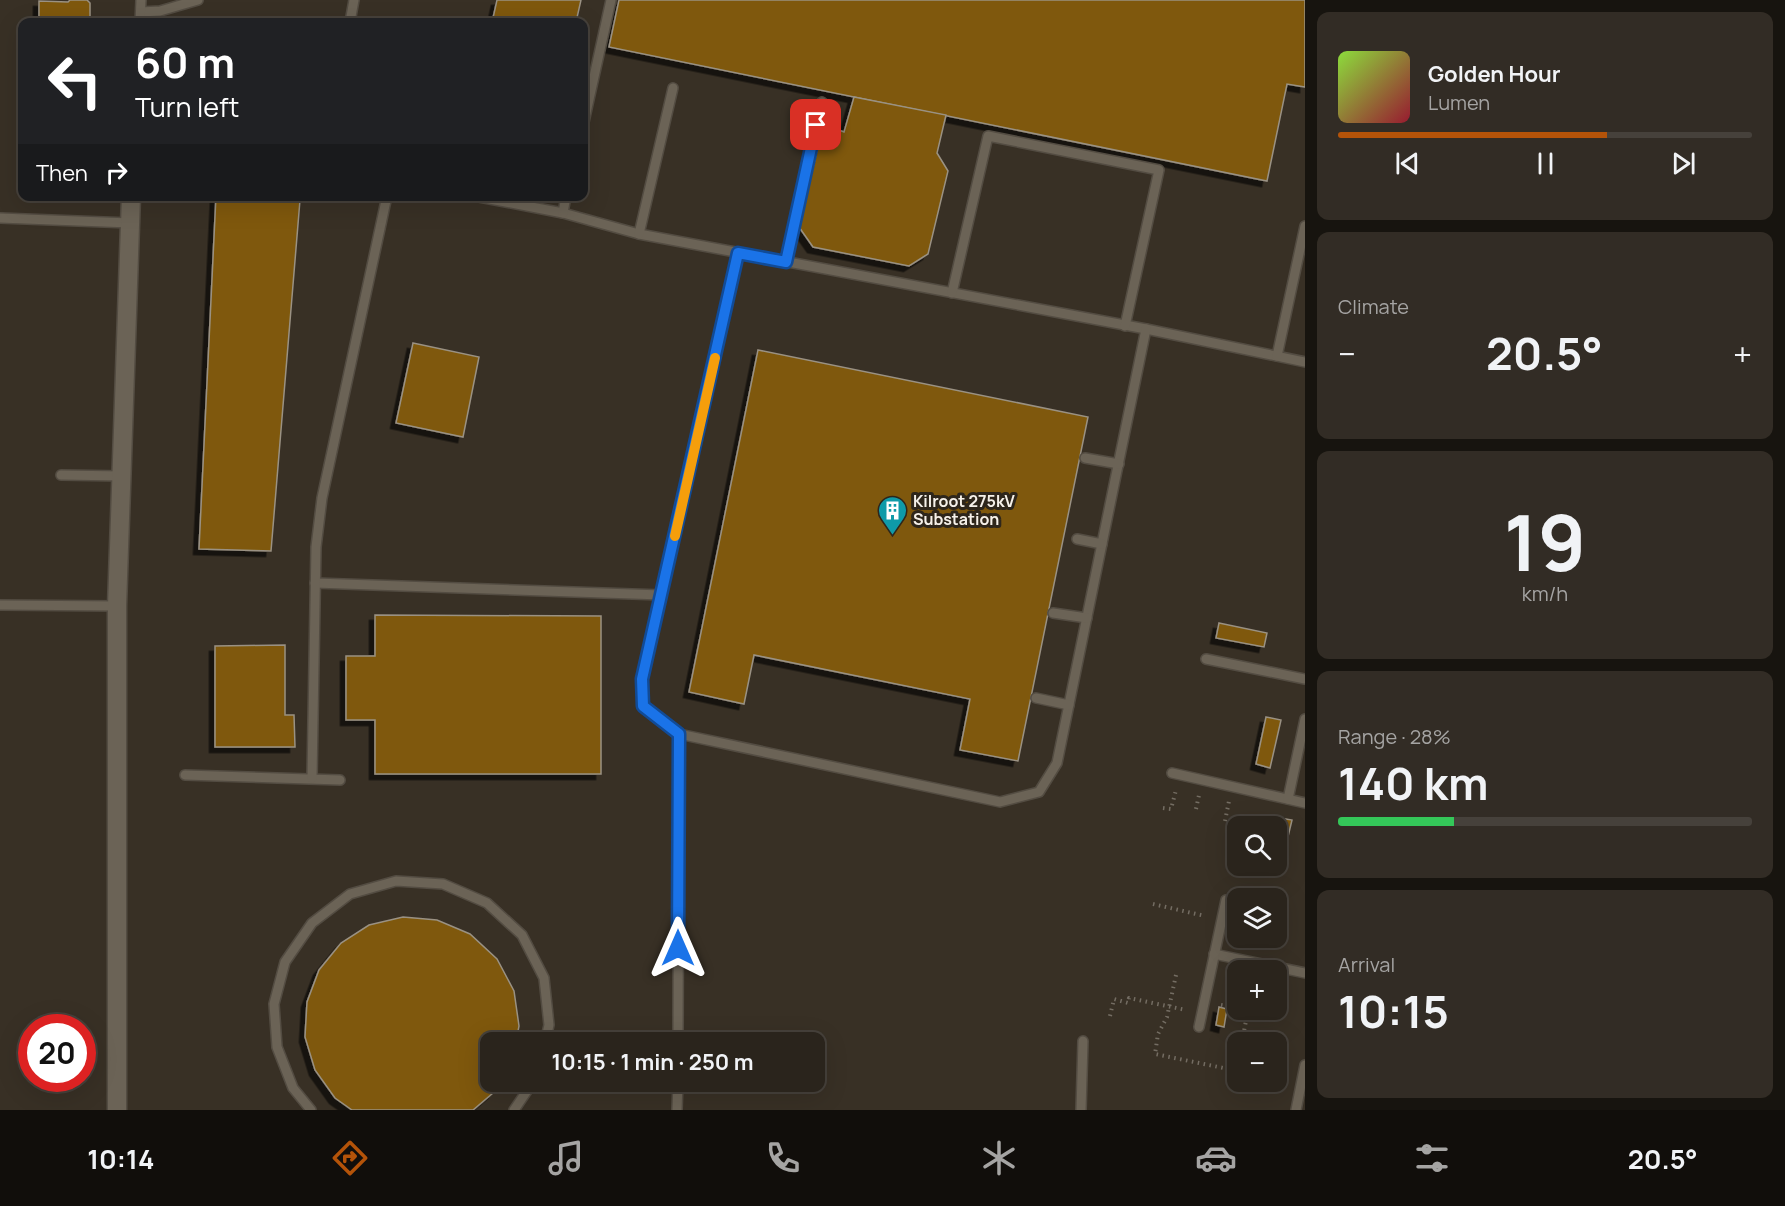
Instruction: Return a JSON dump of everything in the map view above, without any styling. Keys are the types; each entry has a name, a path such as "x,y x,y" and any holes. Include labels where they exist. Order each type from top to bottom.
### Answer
{"street":[{"path":"117,1110 117,606 131,201"}],"lane":[{"path":"140,18 141,0"},
{"path":"141,12 160,11 198,0"},
{"path":"351,18 354,0"},
{"path":"588,104 611,0"},
{"path":"639,234 673,88"},
{"path":"786,262 822,102"},
{"path":"952,293 988,136 1000,138 1159,170 1125,326"},
{"path":"312,778 316,547 322,498 386,201"},
{"path":"500,201 563,213 639,234 1146,329 1305,362"},
{"path":"563,213 565,201"},
{"path":"0,218 130,223"},
{"path":"1277,356 1305,226"},
{"path":"738,253 642,679 643,706 679,734 1000,802 1039,792 1057,763 1146,329"},
{"path":"1085,458 1119,464"},
{"path":"61,475 123,476"},
{"path":"1077,539 1102,544"},
{"path":"315,583 662,595"},
{"path":"0,605 117,606"},
{"path":"1053,612 1087,618"},
{"path":"1206,658 1305,679"},
{"path":"1036,698 1069,705"},
{"path":"1288,799 1305,719"},
{"path":"678,1032 679,734"},
{"path":"1176,774 1305,803"},
{"path":"186,776 340,780"},
{"path":"311,1110 292,1088 277,1047 274,1005 285,962 312,923 350,894 396,881 443,884 487,903 522,935 544,978 548,1032"},
{"path":"1198,1027 1226,900"},
{"path":"1214,954 1305,973"},
{"path":"1081,1110 1083,1041"},
{"path":"1296,1110 1305,1065"},
{"path":"514,1110 526,1092"},
{"path":"677,1110 678,1092"}],"path":[{"path":"1163,808 1171,809 1176,774"},
{"path":"1154,904 1221,920"},
{"path":"1176,975 1167,1017 1158,1034 1155,1054 1227,1069"},
{"path":"1110,1016 1114,999 1128,1003 1129,998 1202,1013"}],"building":[{"path":"87,0 90,3 90,18 39,18 39,1"},
{"path":"497,0 581,0 577,18 493,18"},
{"path":"619,0 1305,0 1305,87 1287,84 1267,181 609,47"},
{"path":"854,97 946,115 937,153 948,171 928,254 909,266 813,247 799,227 819,142 839,130 844,132"},
{"path":"216,201 300,201 271,551 199,549"},
{"path":"413,343 479,357 463,437 396,423"},
{"name":"Kilroot 275kV Substation","path":"758,350 1088,417 1018,761 960,750 970,699 754,655 744,704 689,692"},
{"path":"375,615 601,616 601,774 375,774 375,720 346,720 346,656 375,656"},
{"path":"1219,623 1267,633 1264,647 1216,638"},
{"path":"285,645 285,715 294,715 295,747 215,747 215,646"},
{"path":"1266,717 1281,720 1270,768 1256,764"},
{"path":"1287,819 1292,820 1287,841"},
{"path":"403,917 437,920 470,934 497,959 514,991 519,1026 518,1032 480,1032 480,1092 494,1092 473,1110 352,1110 335,1098 315,1070 305,1037 307,1002 319,970 341,943 369,925"},
{"path":"1219,1007 1227,1009 1224,1027 1216,1025"}],"slow traffic":[{"path":"675,536 715,358"}],"place":[{"name":"Kilroot 275kV Substation","path":"892,536"}],"route":[{"path":"678,948 679,734 643,706 642,679 738,253 786,262 816,125"}]}
